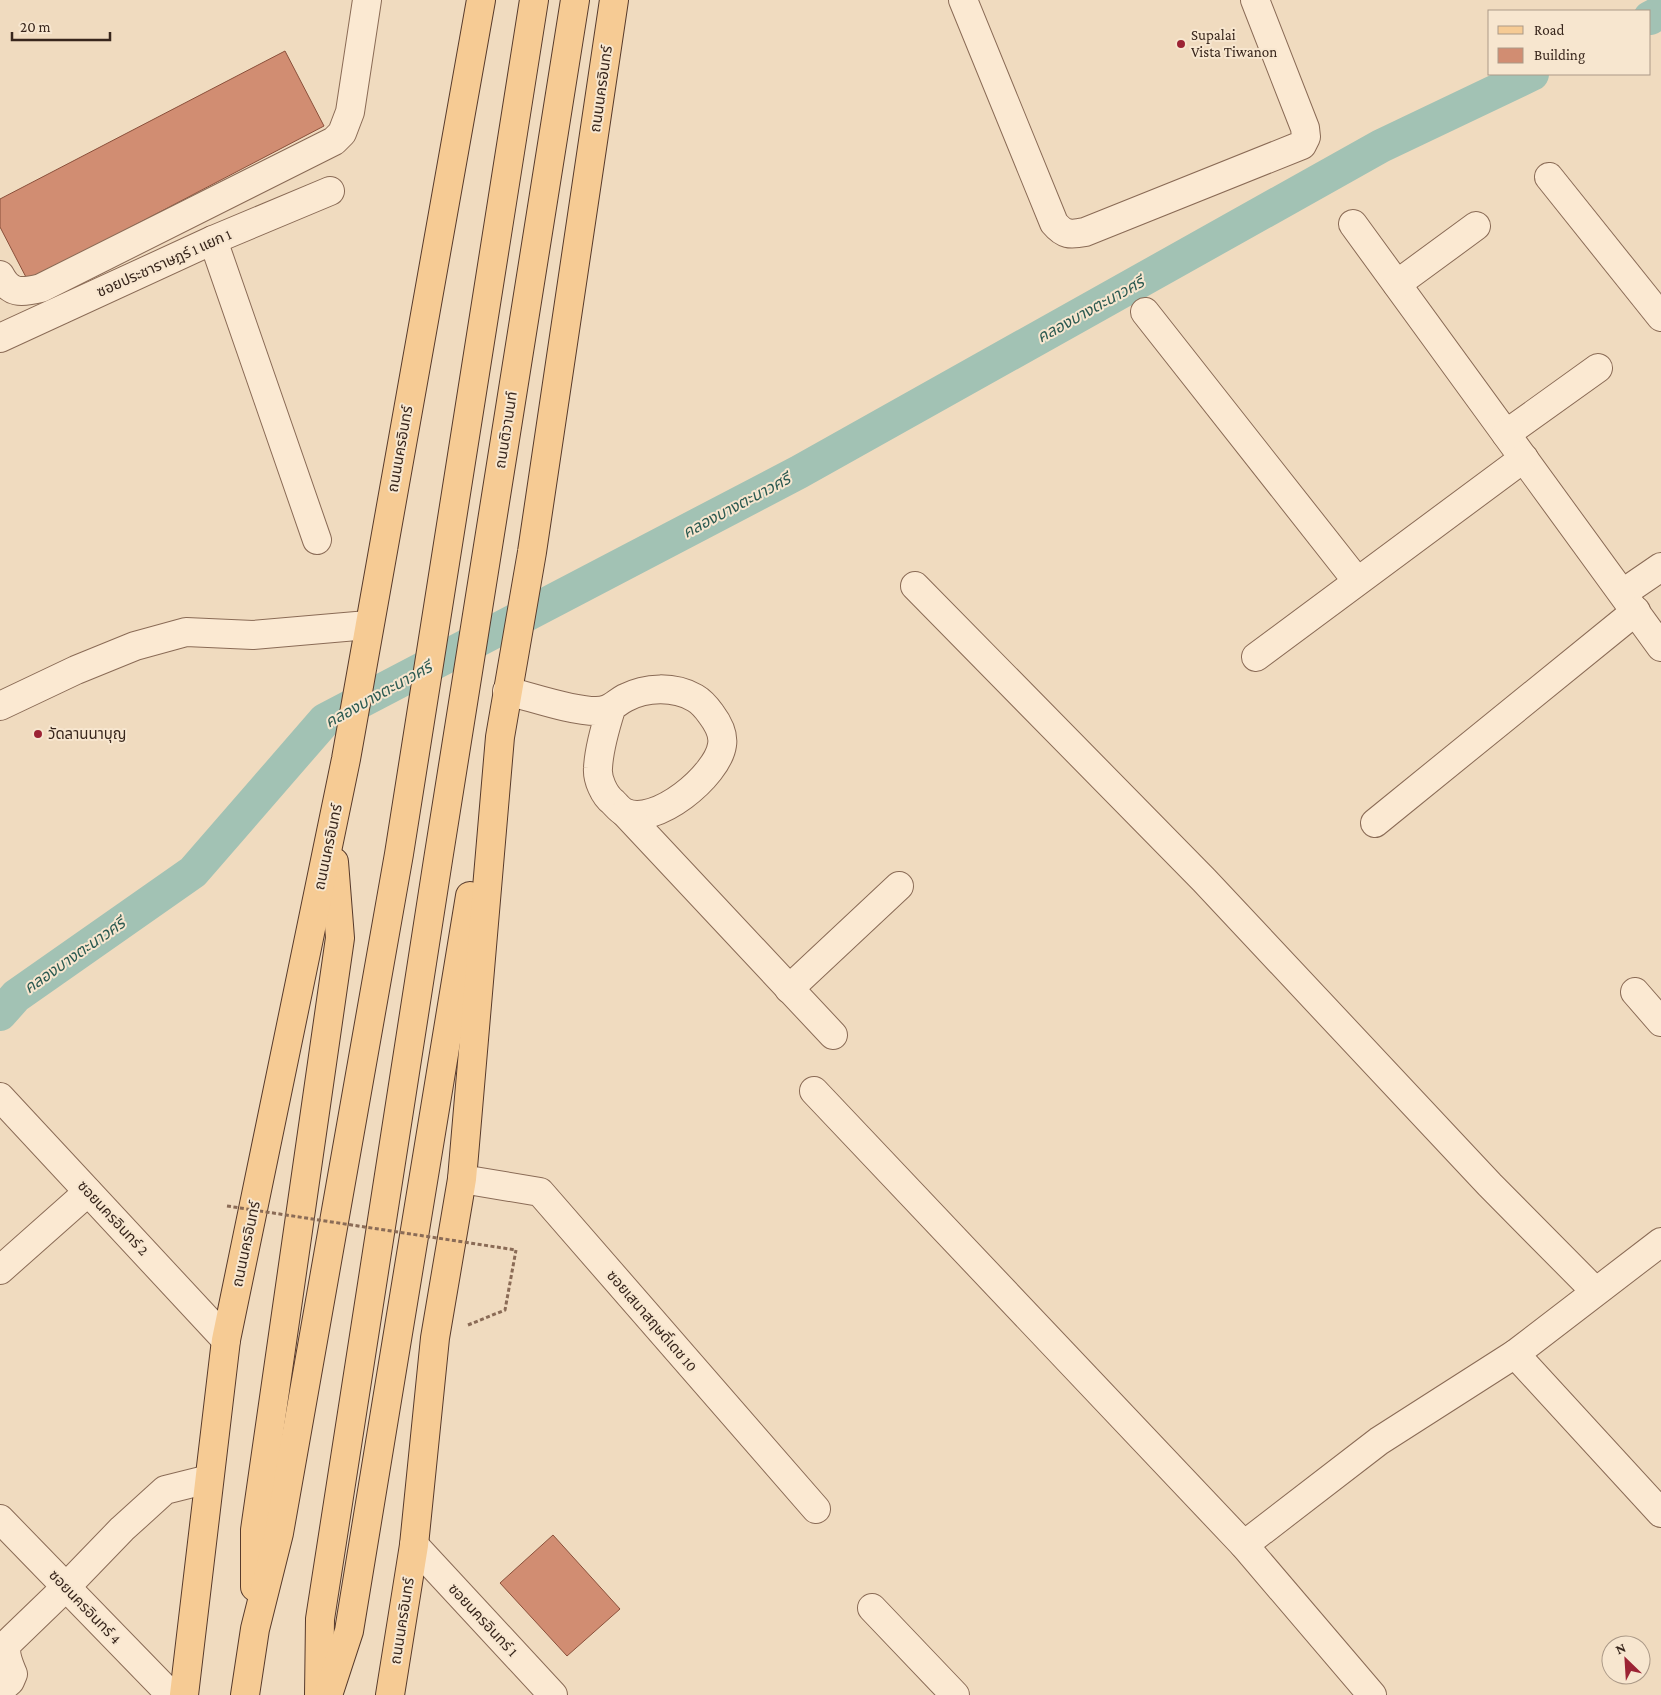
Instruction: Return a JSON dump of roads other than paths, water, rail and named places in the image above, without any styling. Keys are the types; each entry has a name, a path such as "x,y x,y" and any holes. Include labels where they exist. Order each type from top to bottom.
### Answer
{"main road":[{"name":"ถนนนครอินทร์","path":"184,1695 226,1340 346,759 481,0"},
{"path":"244,1695 255,1629 279,1533 399,854 534,0"},
{"name":"ถนนติวานนท์","path":"319,1695 320,1619 574,0"},
{"name":"ถนนนครอินทร์","path":"390,1695 414,1544 436,1338 462,1179 496,788 507,691 532,552 614,0"},
{"path":"328,1695 349,1631 484,812 496,788"},
{"path":"255,1629 255,1530 340,938 332,828"}],"street":[{"path":"0,274 11,290 22,293 41,288 334,141 342,133 350,112 367,0"},
{"path":"963,0 1054,223 1062,232 1071,235 1094,228 1302,145 1306,137 1306,128 1256,0"},
{"path":"1549,177 1661,317"},
{"name":"ซอยประชาราษฎร์ 1 แยก 1","path":"0,338 213,240 330,191"},
{"path":"1353,224 1661,647"},
{"path":"1397,284 1476,226"},
{"path":"213,240 317,540"},
{"path":"1145,312 1357,581"},
{"path":"1506,434 1598,368"},
{"path":"1256,657 1524,458"},
{"path":"1375,823 1629,602 1661,566"},
{"path":"915,586 1204,880 1490,1185 1595,1291"},
{"path":"0,706 76,670 135,646 186,632 253,635 367,634"},
{"path":"507,691 593,712 611,709 624,698 646,690 684,693 704,704 721,730 723,744 718,758 706,773 677,801 661,809 642,814 625,813"},
{"path":"611,709 600,749 598,771 609,799 625,813 833,1035"},
{"path":"789,989 899,886"},
{"path":"1635,992 1661,1022"},
{"path":"814,1091 1244,1545 1372,1695"},
{"name":"ซอยนครอินทร์ 2","path":"0,1097 226,1340"},
{"name":"ซอยเสนาสฤษดิ์เดช 10","path":"462,1179 540,1192 816,1509"},
{"path":"0,1270 88,1192"},
{"path":"1244,1545 1379,1440 1515,1354 1661,1242"},
{"path":"1515,1354 1661,1513"},
{"path":"0,1690 10,1681 13,1674 5,1648 8,1643 122,1529 165,1490 209,1479"},
{"name":"ซอยนครอินทร์ 4","path":"0,1519 171,1695"},
{"name":"ซอยนครอินทร์ 1","path":"414,1544 553,1695"},
{"path":"872,1608 955,1695"}],"waterway":[{"name":"คลองบางตะนาวศรี","path":"1651,17 1661,12"},
{"name":"คลองบางตะนาวศรี","path":"0,1014 16,996 193,872 325,720 799,472 1381,146 1530,75"}],"place":[{"name":"Supalai Vista Tiwanon","path":"1181,44"},
{"name":"วัดลานนาบุญ","path":"38,734"}]}
